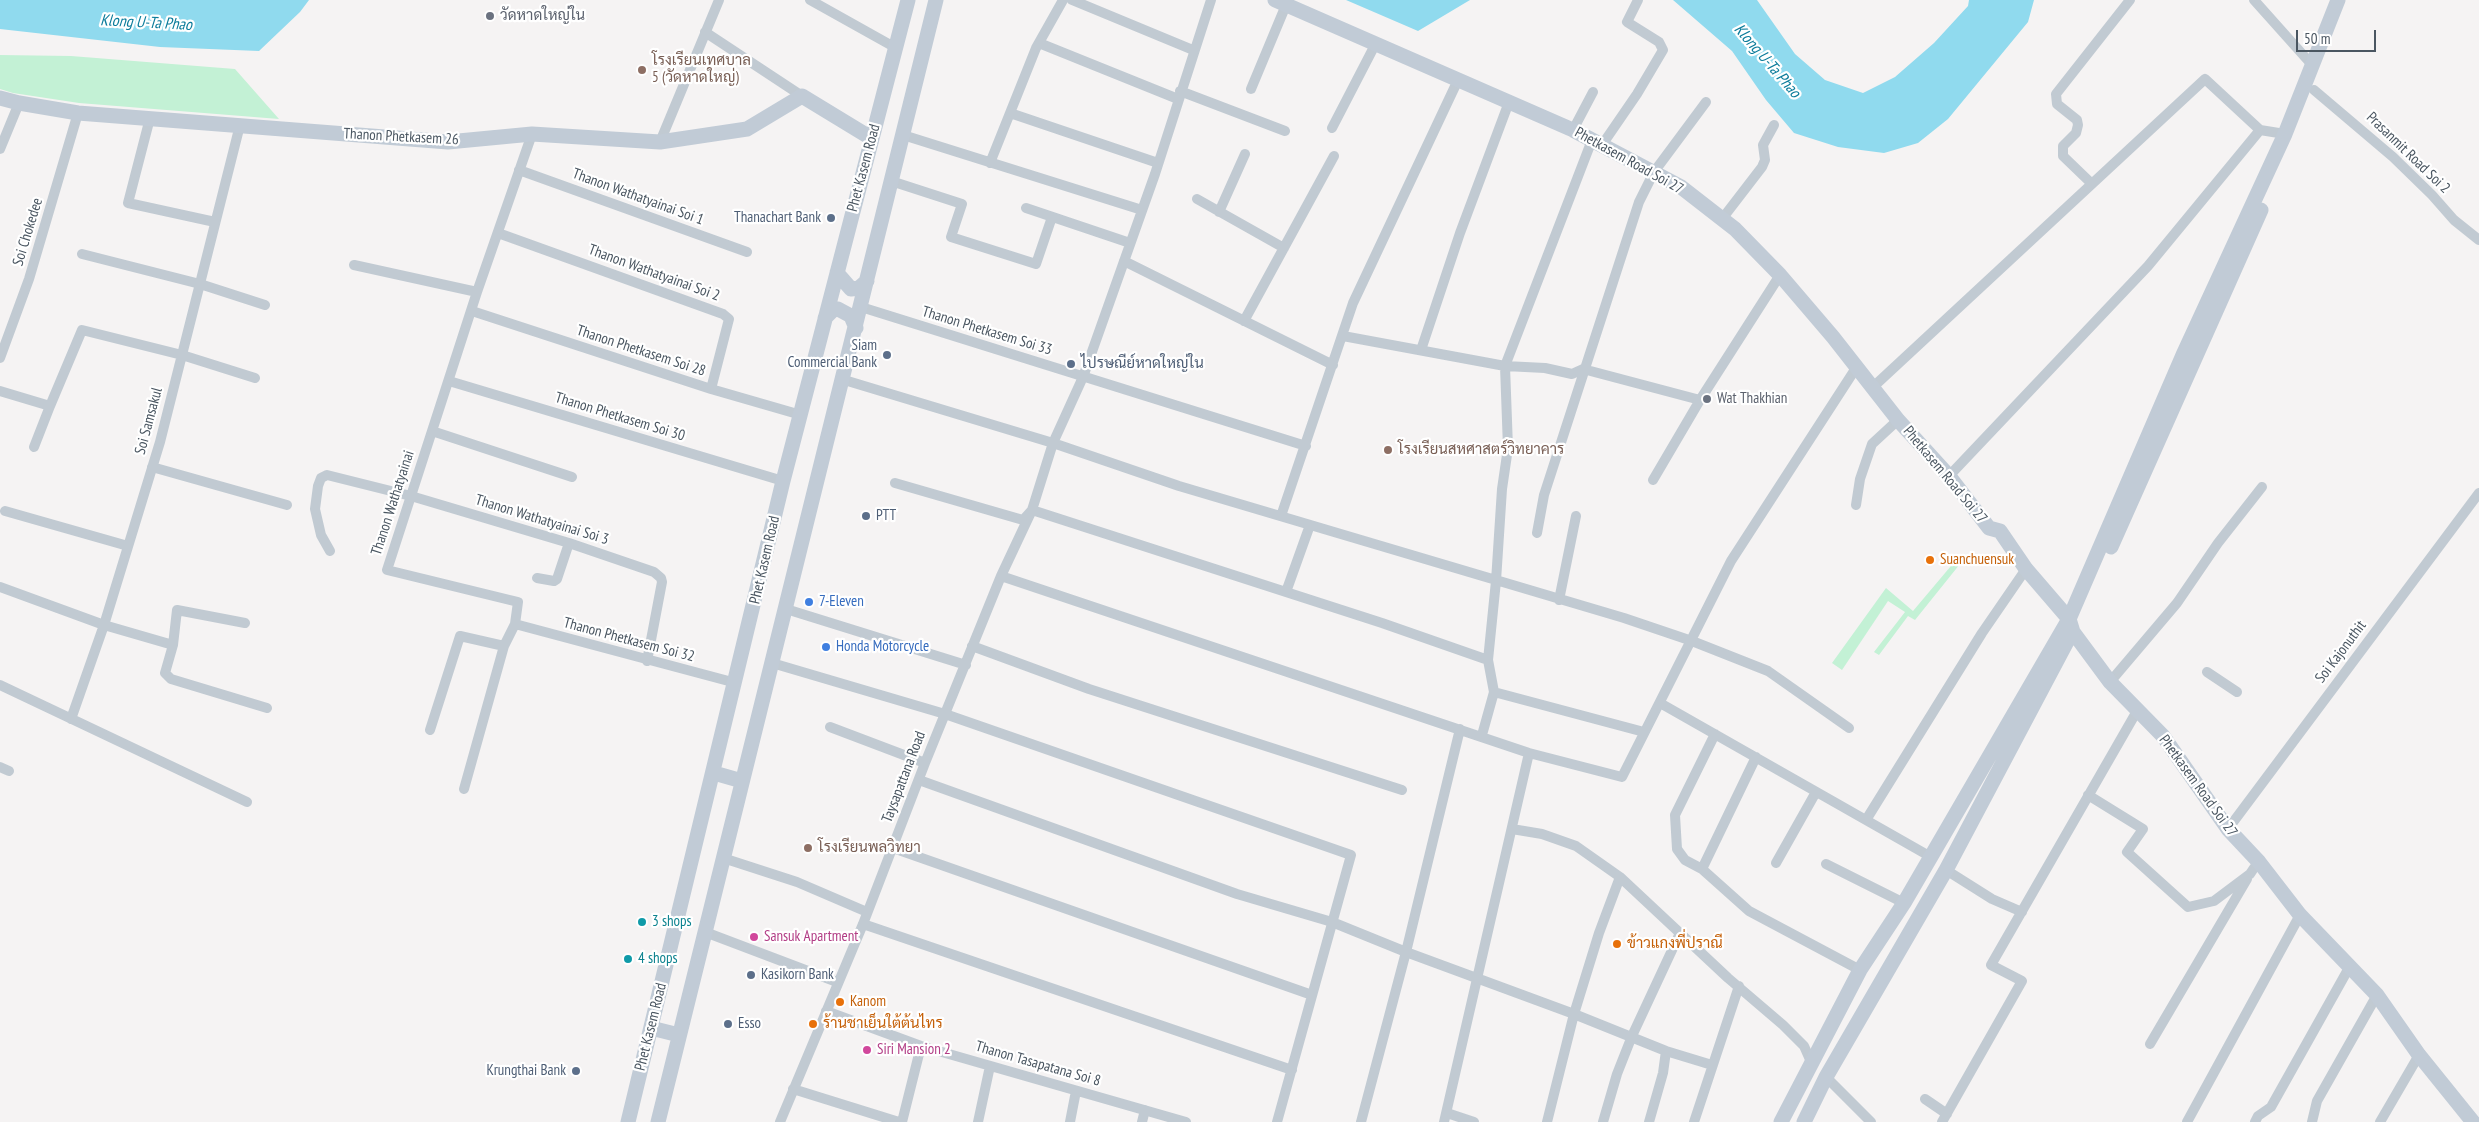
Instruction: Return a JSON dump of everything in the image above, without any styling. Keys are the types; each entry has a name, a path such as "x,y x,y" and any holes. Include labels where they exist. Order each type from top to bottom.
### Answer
{"main road":[{"name":"Phet Kasem Road","path":"628,1122 736,683 783,481 802,414 825,318 908,0"},
{"name":"Phet Kasem Road","path":"658,1122 936,0"},
{"path":"2269,182 2285,134 2338,0"},
{"path":"1804,1122 1826,1077 1946,870 2071,626 2269,182 2314,90 2346,0"},
{"name":"Phetkasem Road Soi 27","path":"1280,2 1376,42 1597,142 1681,187 1735,229 1780,275 1833,337 1898,420 1949,476 1990,528 2000,531 2110,682 2163,736 2228,829 2300,915 2376,995 2419,1055 2473,1122"},
{"path":"802,96 872,138"},
{"name":"Thanon Phetkasem 26","path":"0,98 18,103 78,113 448,142 532,134 660,142 747,129 802,96"},
{"path":"837,272 851,289 859,288 867,281"},
{"path":"825,318 832,310 838,309 851,316 856,328"},
{"path":"1781,1122 1860,970 1904,903 2071,626"},
{"path":"714,773 742,781"},
{"path":"651,1028 679,1036"}],"street":[{"path":"660,142 718,0"},
{"path":"810,0 896,48"},
{"path":"990,163 1038,43 1063,0"},
{"path":"1072,0 1193,50"},
{"name":"Taysapattana Road","path":"780,1122 837,982 863,924 972,646 1001,576 1032,510 1053,443 1083,377 1142,210 1211,0"},
{"path":"1482,735 1494,692 1488,660 1496,581 1502,489 1508,448 1506,366 1597,142 1637,94 1663,50 1659,42 1627,22 1638,0"},
{"path":"2091,182 2063,156 2063,146 2076,133 2078,125 2077,120 2057,104 2056,94 2130,0"},
{"path":"2254,0 2313,66"},
{"path":"1251,89 1280,2"},
{"path":"705,32 802,96"},
{"path":"1332,128 1376,42"},
{"path":"1038,43 1179,95 1285,131"},
{"path":"1872,388 2091,182 2205,78 2260,130 2285,134"},
{"path":"1281,516 1353,303 1458,80"},
{"name":"Prasanmit Road Soi 2","path":"2314,90 2393,157 2432,195 2454,220 2479,240"},
{"path":"1572,130 1593,92"},
{"path":"1421,350 1460,233 1509,102"},
{"path":"1537,533 1544,496 1583,369 1639,202 1654,172 1706,102"},
{"path":"0,149 18,103"},
{"path":"1010,112 1158,163"},
{"name":"Soi Chokedee","path":"0,358 29,279 78,113"},
{"path":"150,118 128,202 215,222"},
{"name":"Soi Samsakul","path":"72,719 104,626 152,467 240,125"},
{"path":"1722,219 1762,167 1765,160 1763,144 1774,125"},
{"path":"1949,476 2148,266 2260,130"},
{"name":"Thanon Wathatyainai","path":"464,789 504,646 515,624 518,602 387,570 477,292 532,134"},
{"path":"903,135 1142,210"},
{"path":"1220,212 1245,154"},
{"path":"1244,321 1334,156"},
{"name":"Thanon Wathatyainai Soi 1","path":"519,170 746,252"},
{"path":"891,181 962,204 951,236 1036,264 1052,216"},
{"path":"1197,199 1284,248"},
{"path":"1026,208 1130,243"},
{"name":"Thanon Wathatyainai Soi 2","path":"498,233 723,314 729,319 711,389"},
{"path":"82,254 200,284 265,305"},
{"path":"1124,261 1333,365"},
{"path":"354,265 477,292"},
{"path":"1653,480 1700,400 1780,275"},
{"name":"Thanon Phetkasem Soi 33","path":"861,307 1306,446"},
{"name":"Thanon Phetkasem Soi 28","path":"472,311 711,389 802,414"},
{"path":"34,447 82,330 182,355 255,378"},
{"path":"1343,336 1506,366 1545,368 1572,374 1583,369 1700,400"},
{"path":"1001,576 1482,735 1530,753 1622,777 1731,561 1856,368"},
{"path":"841,379 1053,443 1179,486 1692,641 1768,671 1848,728"},
{"name":"Thanon Phetkasem Soi 30","path":"449,381 783,481"},
{"path":"0,391 50,406"},
{"path":"1856,505 1860,479 1872,444 1898,420"},
{"path":"432,431 572,477"},
{"path":"152,467 287,505"},
{"name":"Thanon Wathatyainai Soi 3","path":"330,551 321,535 315,509 318,486 324,475 411,496 569,543 654,572 661,578 648,660"},
{"path":"895,483 1023,520 1032,510 1488,660"},
{"path":"2110,682 2178,603 2218,543 2262,487"},
{"name":"Soi Kajonuthit","path":"2228,829 2479,493"},
{"path":"6,511 128,546"},
{"path":"1559,600 1576,516"},
{"path":"1286,592 1310,525"},
{"path":"537,578 554,581 557,579 569,543"},
{"path":"1866,820 1982,633 2026,568"},
{"path":"0,588 104,626 173,645"},
{"path":"786,609 966,665"},
{"path":"245,623 178,610 173,645 165,673 171,679 267,708"},
{"name":"Thanon Phetkasem Soi 32","path":"515,624 736,683"},
{"path":"430,730 460,636 504,646"},
{"path":"972,646 1089,689 1402,790"},
{"path":"772,663 945,714 1351,855 1278,1122"},
{"path":"2207,672 2237,692"},
{"path":"0,685 246,802"},
{"path":"1494,692 1644,732"},
{"path":"1660,703 1931,857"},
{"path":"1925,1099 1944,1118 2022,981 1992,965 2137,711"},
{"path":"830,727 925,763"},
{"path":"1361,1122 1406,952 1460,729"},
{"path":"1715,734 1675,815 1677,849 1685,860 1702,869 1749,911 1860,970"},
{"path":"1474,1122 1445,1118 1476,977 1530,753"},
{"path":"1702,869 1756,757"},
{"path":"919,780 1237,894 1332,922 1406,952 1632,1036 1666,1051 1712,1065"},
{"path":"1776,863 1816,792"},
{"path":"2088,795 2143,829 2127,852 2188,907 2214,901 2250,874 2257,865"},
{"path":"1512,829 1542,834 1576,846 1620,877 1804,1046 1812,1064"},
{"path":"893,848 1312,995"},
{"path":"723,858 797,882 867,912"},
{"path":"1826,864 1904,903"},
{"path":"2150,1044 2257,865"},
{"path":"1946,870 1992,899 2022,912"},
{"path":"1547,1122 1574,1014 1599,933 1620,877"},
{"path":"2187,1122 2300,915"},
{"path":"863,924 1292,1070"},
{"path":"705,932 837,982"},
{"path":"1604,1122 1617,1074 1632,1036 1680,933"},
{"path":"2255,1122 2258,1116 2271,1107 2350,966"},
{"path":"1694,1122 1738,986"},
{"path":"2312,1122 2317,1101 2376,995"},
{"name":"Thanon Tasapatana Soi 8","path":"826,1011 921,1046 1186,1122"},
{"path":"793,1089 900,1122 921,1046"},
{"path":"1649,1122 1663,1073 1666,1051"},
{"path":"2380,1122 2419,1055"},
{"path":"978,1122 990,1066"},
{"path":"1826,1077 1871,1122"},
{"path":"1070,1122 1076,1090"},
{"path":"1142,1122 1145,1110"}],"green space":[{"path":"0,55 71,56 235,69 279,119 79,103 13,93 0,89"},
{"path":"1956,560 1960,564 1915,620 1908,616 1879,655 1874,652 1905,612 1888,601 1842,670 1832,663 1886,588 1913,611"}],"water":[{"name":"Klong U-Ta Phao","path":"0,0 309,0 300,12 259,51 160,47 0,29"},
{"path":"1346,0 1470,0 1418,31"},
{"name":"Klong U-Ta Phao","path":"1673,0 1757,0 1795,54 1825,80 1863,93 1895,77 1934,43 1968,6 1969,0 2034,0 2028,22 1948,119 1918,143 1884,153 1838,147 1794,133 1766,100 1732,51"}],"place":[{"name":"วัดหาดใหญ่ใน","path":"490,16"},
{"name":"โรงเรียนเทศบาล 5 (วัดหาดใหญ่)","path":"642,70"},
{"name":"Thanachart Bank","path":"831,218"},
{"name":"Siam Commercial Bank","path":"887,355"},
{"name":"ไปรษณีย์หาดใหญ่ใน","path":"1071,364"},
{"name":"Wat Thakhian","path":"1707,399"},
{"name":"โรงเรียนสหศาสตร์วิทยาคาร","path":"1388,450"},
{"name":"PTT","path":"866,516"},
{"name":"Suanchuensuk","path":"1930,560"},
{"name":"7-Eleven","path":"809,602"},
{"name":"Honda Motorcycle","path":"826,647"},
{"name":"โรงเรียนพลวิทยา","path":"808,848"},
{"name":"3 shops","path":"642,922"},
{"name":"Sansuk Apartment","path":"754,937"},
{"name":"ข้าวแกงพี่ปราณี","path":"1617,944"},
{"name":"4 shops","path":"628,959"},
{"name":"Kasikorn Bank","path":"751,975"},
{"name":"Kanom","path":"840,1002"},
{"name":"Esso","path":"728,1024"},
{"name":"ร้านชาเย็นใต้ต้นไทร","path":"813,1024"},
{"name":"Siri Mansion 2","path":"867,1050"},
{"name":"Krungthai Bank","path":"576,1071"}]}
